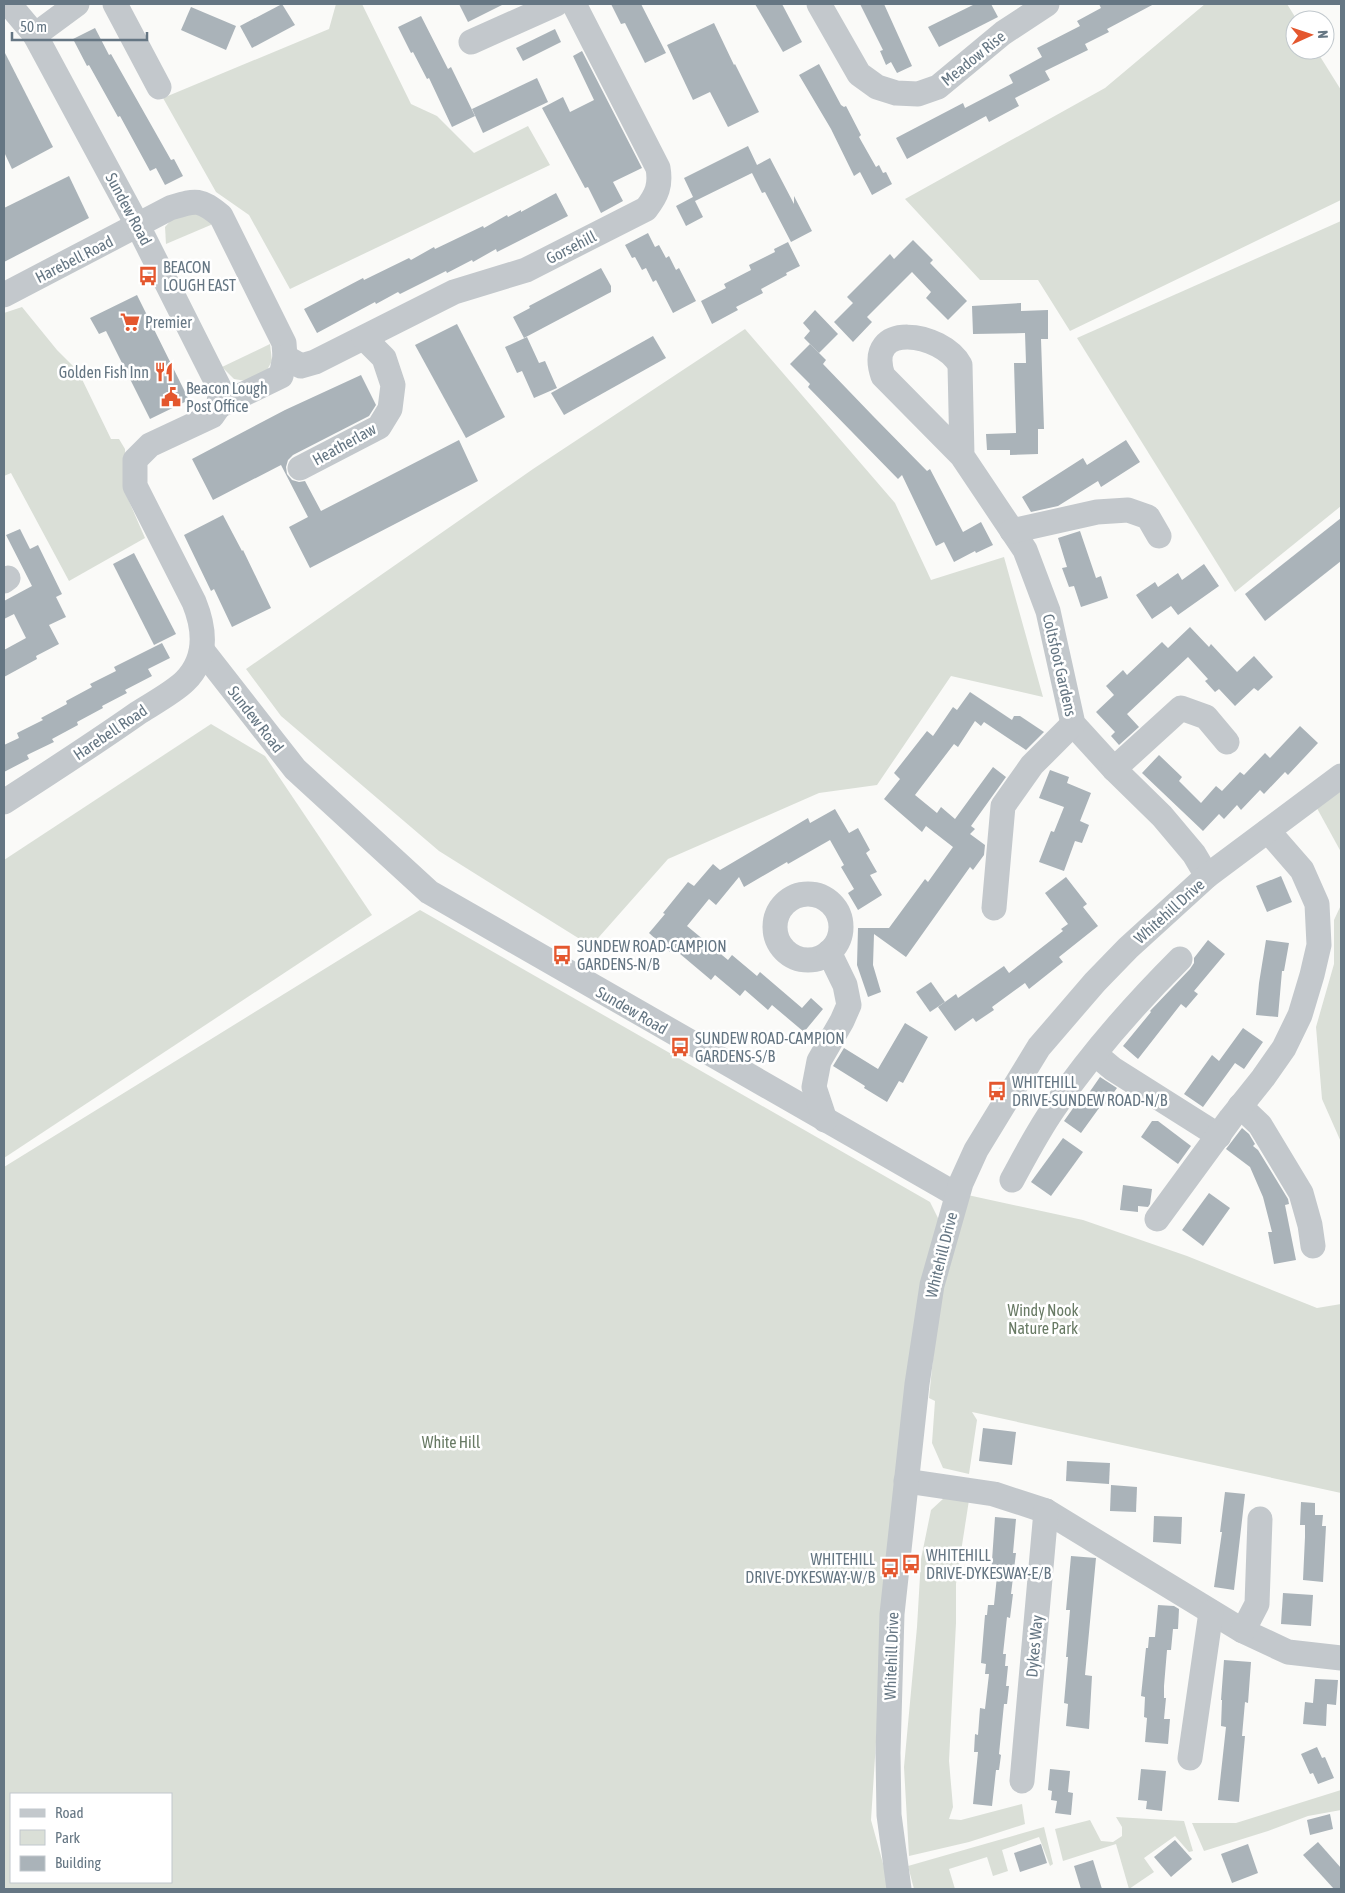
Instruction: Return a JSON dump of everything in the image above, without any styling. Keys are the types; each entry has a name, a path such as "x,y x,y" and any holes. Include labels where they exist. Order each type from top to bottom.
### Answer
{"street":[{"name":"Sundew Road","path":"8,4 35,35 138,226 220,389 219,406"},
{"path":"35,35 77,4"},
{"path":"115,4 159,87"},
{"path":"471,42 556,4"},
{"name":"Gorsehill","path":"285,357 300,366 315,362 454,292 526,270 646,209 655,198 659,189 660,178 658,168 574,4"},
{"name":"Meadow Rise","path":"819,4 859,74 877,87 896,93 918,94 938,87 1003,33 1047,4"},
{"name":"Harebell Road","path":"4,295 170,208 192,201 207,204 221,216 284,343 285,357"},
{"name":"Coltsfoot Gardens","path":"962,456 960,364 956,356 924,339 907,336 892,338 882,349 879,364 883,376 962,456 1025,550 1048,611 1073,724 1114,769 1162,816 1194,854 1207,876"},
{"name":"Heatherlaw","path":"300,468 379,427 390,409 393,385 384,358 364,338"},
{"path":"202,650 201,620 194,602 135,486 134,460 150,445 212,416 219,406 281,376 285,357"},
{"path":"1012,531 1097,512 1128,510 1148,517 1159,536"},
{"name":"Sundew Road","path":"202,650 295,769 429,892 957,1194"},
{"name":"Harebell Road","path":"4,802 104,737 185,680 202,650"},
{"path":"1114,769 1181,708 1206,718 1227,742"},
{"path":"994,908 1003,806 1032,765 1073,724"},
{"name":"Whitehill Drive","path":"899,1889 889,1815 888,1752 892,1614 917,1384 932,1285 957,1194 976,1150 1039,1047 1095,982 1128,948 1207,876 1341,776"},
{"path":"1157,1219 1284,1048 1300,1015 1319,945 1316,904 1302,870 1268,831"},
{"path":"825,1120 814,1087 819,1060 842,1021 849,1005 845,984 830,952"},
{"path":"1012,1180 1053,1108 1095,1054 1154,984 1180,959"},
{"path":"1095,1054 1113,1069 1219,1136"},
{"path":"1240,1106 1260,1125 1301,1193 1310,1225 1313,1246"},
{"path":"906,1482 994,1494 1046,1511 1243,1631 1288,1652 1341,1658"},
{"name":"Dykes Way","path":"1022,1782 1046,1511"},
{"path":"1243,1631 1257,1604 1260,1519"},
{"path":"1190,1758 1211,1612"}],"green space":[{"path":"336,4 362,4 411,104 437,116 474,153 528,126 550,165 290,289 249,215 216,192 163,98 329,29"},
{"path":"1205,4 1287,4 1291,10 1285,10 1285,60 1322,60 1341,90 1341,200 1070,331 1038,280 980,280 905,199 1105,88"},
{"path":"187,212 201,214 213,224 166,244 165,227 173,218"},
{"path":"1341,221 1341,506 1235,592 1077,338"},
{"path":"22,307 57,350 78,371 111,439 119,439 125,449 125,492 145,538 69,581 11,473 4,476 4,313"},
{"path":"745,329 895,503 931,580 1004,557 1043,697 951,676 877,785 819,793 668,859 591,946 439,851 281,716 246,669 533,469"},
{"path":"270,344 272,361 267,370 246,381 234,379 222,367"},
{"path":"211,724 265,756 372,915 4,1158 4,860"},
{"path":"1341,781 1341,852 1313,801"},
{"path":"1341,905 1341,1142 1322,1099 1316,1027 1334,964 1334,920"},
{"name":"White Hill","path":"420,910 930,1202 939,1220 884,1617 871,1820 890,1889 4,1889 4,1167"},
{"name":"Windy Nook Nature Park","path":"963,1194 1083,1220 1187,1256 1317,1308 1341,1304 1341,1493 972,1412 977,1420 969,1474 943,1468 932,1443 935,1401 929,1398 940,1289"},
{"path":"944,1498 969,1500 956,1584 956,1623 949,1761 953,1807 949,1819 961,1820 1022,1804 1025,1824 969,1842 909,1856 904,1767 917,1627 921,1559 931,1510"},
{"path":"1341,1790 1341,1810 1308,1816 1204,1851 1192,1823 1236,1823"},
{"path":"1116,1817 1184,1821 1193,1851 1189,1852 1175,1836 1144,1858 1154,1872 1129,1889 1116,1844 1063,1861 1055,1829 1090,1820 1101,1841 1113,1842 1122,1836 1122,1827"},
{"path":"1044,1827 1053,1864 1050,1866 1039,1837 1002,1850 1008,1871 993,1876 987,1857 949,1869 955,1889 914,1889 908,1866"}],"building":[{"path":"282,4 295,25 252,48 240,26"},
{"path":"459,4 504,4 468,22"},
{"path":"611,4 641,4 666,53 645,63 625,23 621,24"},
{"path":"755,4 782,4 802,42 783,52"},
{"path":"860,4 884,4 912,66 897,73 891,62 886,65 880,51 883,50"},
{"path":"975,4 991,4 998,17 939,47 928,27"},
{"path":"1099,4 1154,4 1107,29 1109,32 1085,44 1088,50 1045,71 1050,80 1015,98 1019,106 989,122 986,116 907,159 896,138 963,103 965,108 1013,83 1009,75 1042,57 1037,48 1080,26 1077,21 1101,8"},
{"path":"191,7 236,26 226,50 181,30"},
{"path":"421,16 448,69 451,67 475,116 452,127 429,78 427,79 413,52 411,53 398,27"},
{"path":"714,23 759,112 728,127 710,92 693,100 667,45"},
{"path":"95,28 171,160 174,159 183,176 165,185 156,168 150,171 120,116 118,117 89,65 87,66 73,39"},
{"path":"555,29 561,42 523,61 516,48"},
{"path":"4,51 53,147 12,169 4,152"},
{"path":"582,51 642,168 613,182 623,201 601,213 588,187 585,188 542,108 563,97 570,112 594,100 573,56"},
{"path":"819,64 841,105 846,106 861,135 859,137 876,167 879,165 883,173 886,172 892,184 872,195 860,172 854,176 831,129 799,75"},
{"path":"537,78 548,102 483,133 472,109"},
{"path":"748,146 757,165 770,158 794,204 794,196 812,231 791,242 765,192 762,193 752,173 695,201 703,217 686,226 676,206 693,197 684,178"},
{"path":"69,176 89,218 4,262 4,208"},
{"path":"556,193 568,216 497,252 496,249 473,262 472,260 447,273 446,271 400,294 398,292 376,304 375,302 317,333 304,309 363,278 364,280 409,258 411,260 434,247 435,249 483,226 484,228 507,215 508,217 521,210 521,212"},
{"path":"648,233 655,247 659,245 666,258 669,256 676,270 679,268 696,301 673,313 656,280 653,282 646,268 642,270 635,257 632,258 625,245"},
{"path":"913,240 933,260 930,263 967,301 948,320 926,298 931,292 912,272 867,317 872,322 853,342 834,322 853,303 847,297 890,254 894,259"},
{"path":"788,242 800,266 761,289 763,293 736,307 738,310 712,324 701,301 726,288 724,284 751,270 749,265 775,252 774,249"},
{"path":"601,268 611,286 611,292 524,338 513,317 530,308 529,306"},
{"path":"137,295 189,400 150,419 106,331 99,334 90,318"},
{"path":"1021,303 1021,311 1048,310 1048,339 1041,339 1044,429 1038,429 1038,454 1010,455 1010,450 987,450 986,434 1016,433 1014,363 1026,363 1025,333 973,334 972,306"},
{"path":"815,310 838,334 819,353 804,338 810,331 803,323"},
{"path":"457,324 505,417 466,438 415,345"},
{"path":"653,336 666,358 564,415 551,393"},
{"path":"527,337 539,363 545,361 557,388 534,398 522,371 517,373 505,347"},
{"path":"810,344 826,360 823,364 927,471 930,469 963,532 981,522 993,545 976,553 975,551 954,562 944,542 936,546 902,475 898,479 808,387 810,384 790,364"},
{"path":"361,375 376,405 369,416 293,455 288,460 287,474 292,480 305,481 321,511 459,440 478,481 310,568 289,527 308,517 281,465 213,500 192,459 285,410"},
{"path":"1126,440 1140,462 1101,487 1098,481 1058,506 1031,512 1022,497 1083,458 1087,465"},
{"path":"223,515 243,550 271,608 232,627 214,589 211,591 184,535"},
{"path":"1341,518 1341,561 1265,621 1245,594"},
{"path":"20,529 30,549 38,545 62,594 56,597 66,617 49,625 59,644 36,656 37,659 4,677 4,650 26,638 14,614 4,619 4,601 32,586 6,535"},
{"path":"1080,531 1096,578 1101,576 1108,598 1081,607 1074,586 1069,587 1062,568 1067,567 1058,538"},
{"path":"134,553 176,634 154,645 113,564"},
{"path":"1204,564 1219,586 1178,615 1171,606 1152,619 1136,595 1155,582 1158,587 1178,573 1182,580"},
{"path":"1190,627 1209,647 1211,644 1237,672 1254,656 1273,677 1258,691 1254,688 1235,706 1219,689 1215,692 1205,681 1208,679 1188,657 1127,714 1139,727 1119,745 1111,736 1115,732 1096,712 1114,695 1106,686 1123,670 1127,675 1162,642 1168,648"},
{"path":"162,643 170,658 148,669 152,676 125,690 127,693 77,722 78,725 52,739 54,742 27,755 29,759 4,772 4,745 19,738 17,733 43,720 41,718 67,704 66,701 92,687 90,684 116,671 114,667"},
{"path":"970,692 1012,720 1014,716 1020,716 1044,732 1026,750 984,722 981,726 975,721 958,747 954,744 915,795 937,813 941,807 955,819 993,767 1006,777 971,826 975,829 970,834 985,845 984,855 973,870 970,867 906,957 874,934 873,965 881,992 868,997 857,965 858,928 889,928 925,879 928,882 953,847 926,826 922,832 884,799 900,779 894,773 927,731 933,736 953,707 957,710"},
{"path":"1300,726 1318,743 1288,775 1285,772 1264,794 1260,790 1241,810 1237,805 1224,819 1219,814 1203,831 1142,773 1159,755 1182,777 1179,781 1201,803 1216,786 1222,791 1240,772 1244,775 1265,753 1270,758"},
{"path":"1050,770 1069,777 1067,783 1091,793 1080,821 1089,825 1082,843 1075,841 1064,871 1039,862 1051,831 1054,832 1064,807 1039,798"},
{"path":"835,809 849,833 858,828 870,850 866,853 877,872 870,875 882,895 858,910 848,893 854,889 841,867 844,865 830,840 744,887 739,877 716,905 709,899 687,926 728,960 732,955 757,976 760,972 802,1008 811,998 823,1009 804,1032 772,1005 768,1010 745,990 740,996 715,975 711,980 673,948 670,952 649,933 688,882 694,886 713,864 720,870 808,818 810,823"},
{"path":"1281,876 1292,902 1267,912 1256,886"},
{"path":"1066,877 1087,904 1083,907 1098,926 1059,957 1063,962 1029,989 1025,983 992,1007 994,1010 976,1022 973,1018 955,1031 938,1007 956,994 958,998 1004,966 1009,973 1063,931 1061,929 1068,924 1045,893"},
{"path":"1208,940 1225,954 1194,991 1198,994 1186,1008 1181,1004 1138,1059 1123,1046 1150,1011 1190,969 1194,963 1194,958"},
{"path":"1266,940 1289,943 1284,971 1282,971 1278,1017 1256,1015"},
{"path":"931,982 945,1002 930,1012 916,992"},
{"path":"905,1023 928,1037 903,1083 899,1081 887,1102 833,1066 844,1048 878,1069"},
{"path":"1243,1028 1263,1042 1244,1069 1235,1063 1203,1107 1184,1094 1212,1055 1219,1061"},
{"path":"1100,1077 1117,1088 1104,1106 1102,1104 1081,1133 1064,1121 1081,1097 1084,1100"},
{"path":"1152,1121 1158,1121 1191,1146 1178,1164 1141,1137"},
{"path":"1242,1128 1249,1134 1255,1144 1253,1146 1258,1150 1288,1199 1289,1204 1285,1205 1296,1260 1274,1264 1268,1232 1272,1232 1263,1197 1250,1167 1226,1149"},
{"path":"1063,1138 1083,1152 1051,1196 1031,1182"},
{"path":"1123,1185 1152,1189 1148,1207 1138,1206 1138,1212 1120,1210"},
{"path":"1209,1193 1230,1208 1203,1246 1182,1230"},
{"path":"983,1428 1016,1432 1012,1465 979,1461"},
{"path":"1067,1461 1110,1463 1109,1484 1066,1481"},
{"path":"1111,1485 1137,1487 1136,1512 1110,1511"},
{"path":"1225,1492 1245,1494 1234,1590 1214,1587 1222,1532 1220,1532"},
{"path":"1301,1502 1315,1503 1315,1515 1323,1515 1322,1526 1326,1526 1323,1582 1303,1580 1305,1525 1300,1525"},
{"path":"1154,1516 1182,1517 1181,1544 1153,1542"},
{"path":"995,1517 1016,1519 1013,1553 1016,1553 1010,1618 1007,1617 1003,1654 1006,1654 1005,1666 1008,1666 1006,1686 1009,1686 1007,1704 1004,1704 999,1754 1001,1755 999,1770 996,1770 992,1806 973,1804 978,1752 974,1752 975,1734 978,1735 980,1708 985,1709 989,1674 985,1674 986,1664 981,1663 985,1615 987,1615 988,1605 994,1605 997,1576 991,1575"},
{"path":"1071,1556 1096,1558 1085,1675 1092,1676 1089,1729 1066,1726 1068,1704 1064,1703 1070,1610 1066,1610"},
{"path":"1283,1593 1313,1595 1311,1626 1281,1624"},
{"path":"1158,1605 1174,1606 1179,1609 1178,1629 1173,1629 1171,1650 1167,1650 1164,1686 1164,1698 1166,1698 1164,1719 1170,1719 1168,1744 1145,1742 1147,1718 1144,1717 1145,1697 1141,1696 1146,1648 1148,1648 1149,1637 1155,1637"},
{"path":"1224,1660 1251,1662 1248,1703 1245,1702 1242,1736 1245,1736 1239,1802 1218,1800 1226,1727 1221,1726"},
{"path":"1315,1679 1338,1680 1336,1705 1327,1704 1326,1726 1303,1724 1305,1702 1313,1703"},
{"path":"1317,1747 1322,1758 1325,1757 1334,1778 1318,1784 1313,1773 1310,1774 1301,1754"},
{"path":"1050,1769 1070,1771 1068,1792 1073,1793 1071,1815 1055,1813 1057,1801 1051,1800 1052,1791 1048,1790"},
{"path":"1141,1769 1166,1771 1162,1811 1146,1809 1147,1801 1138,1800"},
{"path":"1330,1814 1333,1829 1310,1835 1307,1820"},
{"path":"1175,1840 1192,1859 1171,1877 1154,1857"},
{"path":"1318,1842 1341,1868 1341,1889 1334,1889 1303,1855"},
{"path":"1041,1844 1047,1863 1020,1872 1014,1853"},
{"path":"1248,1844 1258,1873 1232,1883 1221,1854"},
{"path":"1093,1860 1102,1889 1081,1889 1074,1866"}],"place":[{"name":"BEACON LOUGH EAST","path":"148,276"},
{"name":"Premier","path":"130,322"},
{"name":"Golden Fish Inn","path":"164,372"},
{"name":"Beacon Lough Post Office","path":"171,397"},
{"name":"SUNDEW ROAD-CAMPION GARDENS-N/B","path":"562,955"},
{"name":"SUNDEW ROAD-CAMPION GARDENS-S/B","path":"680,1047"},
{"name":"WHITEHILL DRIVE-SUNDEW ROAD-N/B","path":"997,1091"},
{"name":"WHITEHILL DRIVE-DYKESWAY-E/B","path":"911,1564"},
{"name":"WHITEHILL DRIVE-DYKESWAY-W/B","path":"890,1568"}]}
